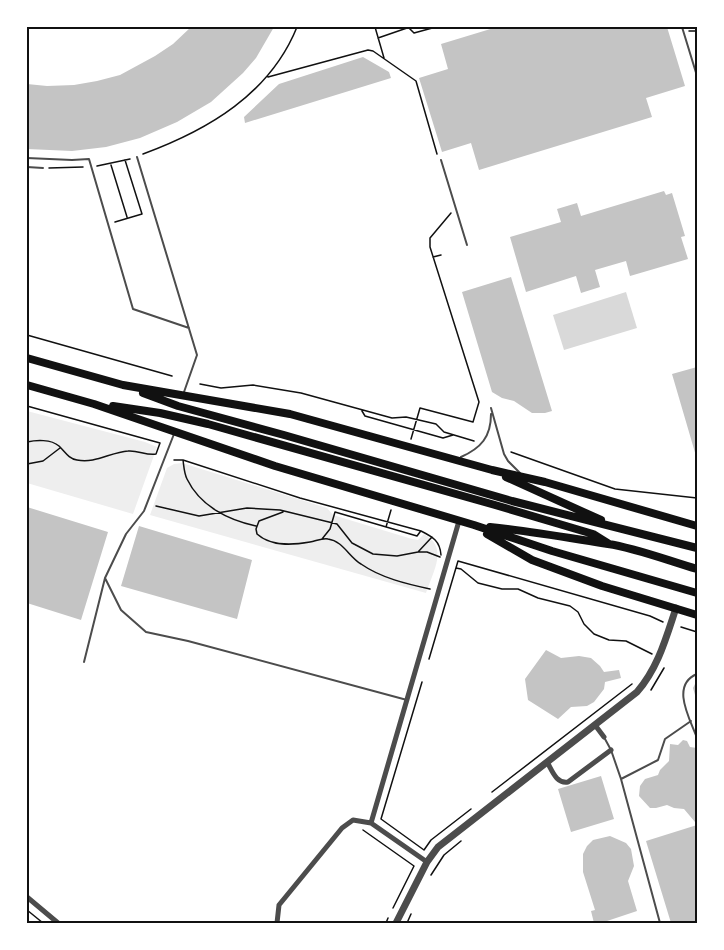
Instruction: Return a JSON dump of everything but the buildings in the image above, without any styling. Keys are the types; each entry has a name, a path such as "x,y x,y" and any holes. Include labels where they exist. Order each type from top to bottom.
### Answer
{"main road":[{"path":"27,357 123,385 178,406 584,521 615,526 697,548"},
{"path":"27,385 94,404 275,466 697,593"},
{"path":"123,385 290,414 697,526"},
{"path":"94,404 160,412 208,424 593,534 609,544"},
{"path":"492,470 615,526"},
{"path":"474,525 541,532 609,544 697,569"},
{"path":"474,525 532,560 602,586 697,615"}],"street":[{"path":"371,823 459,521"},
{"path":"396,923 427,862 449,838 637,692 645,683 657,661 676,608"},
{"path":"595,724 604,737"},
{"path":"547,762 559,781 563,783 568,782 611,750"},
{"path":"277,923 279,905 342,828 353,820 371,823 427,862"},
{"path":"27,897 58,923"}],"lane":[{"path":"682,27 697,76"},
{"path":"137,157 197,355 183,396"},
{"path":"27,158 89,159 133,309 189,328"},
{"path":"441,160 467,245"},
{"path":"27,167 43,168"},
{"path":"455,460 471,453 487,439 491,408 508,461 527,478"},
{"path":"84,662 105,578 126,534 144,511 175,432"},
{"path":"105,578 121,610 146,632 188,641 407,700"},
{"path":"697,674 687,680 683,689 683,699 697,738"},
{"path":"621,779 658,760 665,739 691,721"},
{"path":"604,737 621,779 660,923"}],"path":[{"path":"97,166 137,157 168,145 214,121 252,93 268,77 280,61 297,27"},
{"path":"375,27 384,58"},
{"path":"378,38 408,28 414,33 436,27"},
{"path":"690,32 695,32"},
{"path":"268,77 368,50 373,51 416,81 438,156"},
{"path":"108,225 142,214 125,160"},
{"path":"110,163 127,218"},
{"path":"43,168 88,167"},
{"path":"453,210 430,238 432,258 479,402 477,409"},
{"path":"432,258 441,255"},
{"path":"27,335 172,376"},
{"path":"200,384 221,388 253,385 301,393 392,418 406,417 436,424 444,432 475,442"},
{"path":"27,406 160,444 156,454 130,450 83,461 70,457 54,443 27,442"},
{"path":"361,410 365,416 443,438 453,435"},
{"path":"27,464 43,461 60,447"},
{"path":"511,452 615,489 697,498"},
{"path":"156,506 199,516 266,508 285,511 337,525 352,543 372,555 398,556 427,552 441,557 438,542 421,531 300,498 183,460 174,460"},
{"path":"183,460 187,480 202,498 218,512 237,521 257,526"},
{"path":"321,539 327,534 337,512 336,507"},
{"path":"285,511 265,518 257,526 257,534 261,538 276,543 298,544 329,539 336,542 360,564 388,578 431,589"},
{"path":"337,512 417,536 421,531"},
{"path":"418,552 432,536"},
{"path":"429,659 458,561 650,616 663,622"},
{"path":"456,567 478,583 518,589 544,600 570,606 578,612 588,629 601,638 626,641 652,655 655,647"},
{"path":"679,626 697,632"},
{"path":"492,792 635,681"},
{"path":"422,682 381,819 424,850 431,840 471,809"},
{"path":"427,883 444,855 466,837"},
{"path":"386,923 414,866"},
{"path":"27,910 43,923"},
{"path":"407,923 412,913"}],"shaded area":[{"path":"626,292 637,328 564,350 553,315"},
{"path":"27,411 157,447 133,514 27,483"},
{"path":"182,463 327,508 333,515 412,539 418,540 424,534 432,540 437,553 435,568 426,593 150,515 167,468"}]}
